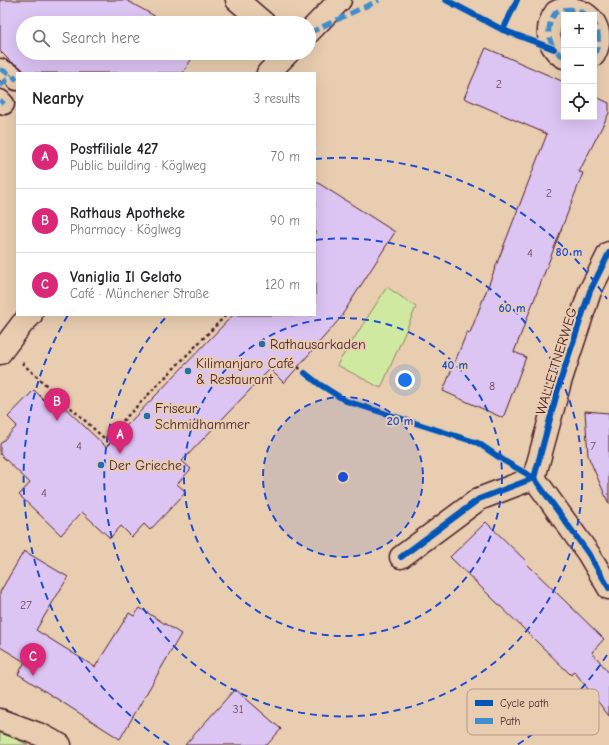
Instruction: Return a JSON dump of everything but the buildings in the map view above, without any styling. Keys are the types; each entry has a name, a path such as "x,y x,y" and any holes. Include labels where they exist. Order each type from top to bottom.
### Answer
{"street":[{"path":"237,0 256,16"},
{"path":"316,25 340,0"},
{"path":"561,56 550,42 549,25 552,17 565,5 583,3 592,6 599,12 604,20 606,29 603,44"},
{"path":"269,72 281,60"},
{"name":"WALLEITNERWEG","path":"534,478 560,382 582,314 590,291 609,253"},
{"path":"2,350 30,316"},
{"path":"401,557 479,499 534,478 588,553 609,588"},
{"path":"0,720 41,735 60,745"}],"path":[{"path":"2,350 105,439 225,316"},
{"path":"298,367 305,373"}],"green space":[{"path":"387,287 416,307 381,388 337,365"},
{"path":"0,731 28,745 0,745"}],"marked path":[{"path":"316,30 379,0"},
{"path":"561,55 554,48 551,42 549,29 550,23 556,12 566,9 584,13 591,19 596,26 598,35 597,48"},
{"path":"0,69 12,75 16,79"},
{"path":"0,86 12,75"},
{"path":"0,100 4,104"}],"cycle path":[{"path":"446,0 503,30"},
{"path":"517,0 503,30 554,49"},
{"path":"609,253 590,291 560,382 534,478 588,553 609,588"},
{"path":"305,373 346,401 478,443 506,462 534,478"},
{"path":"401,557 479,499 534,478"}],"place":[{"name":"Rathausarkaden","path":"262,344"},
{"name":"Kilimanjaro Café & Restaurant","path":"188,371"},
{"name":"Friseur Schmidhammer","path":"147,416"},
{"name":"Rathaus Apotheke","path":"57,421"},
{"name":"Postfiliale 427","path":"120,454"},
{"name":"Der Grieche","path":"101,465"},
{"name":"Vaniglia Il Gelato","path":"33,676"}]}
